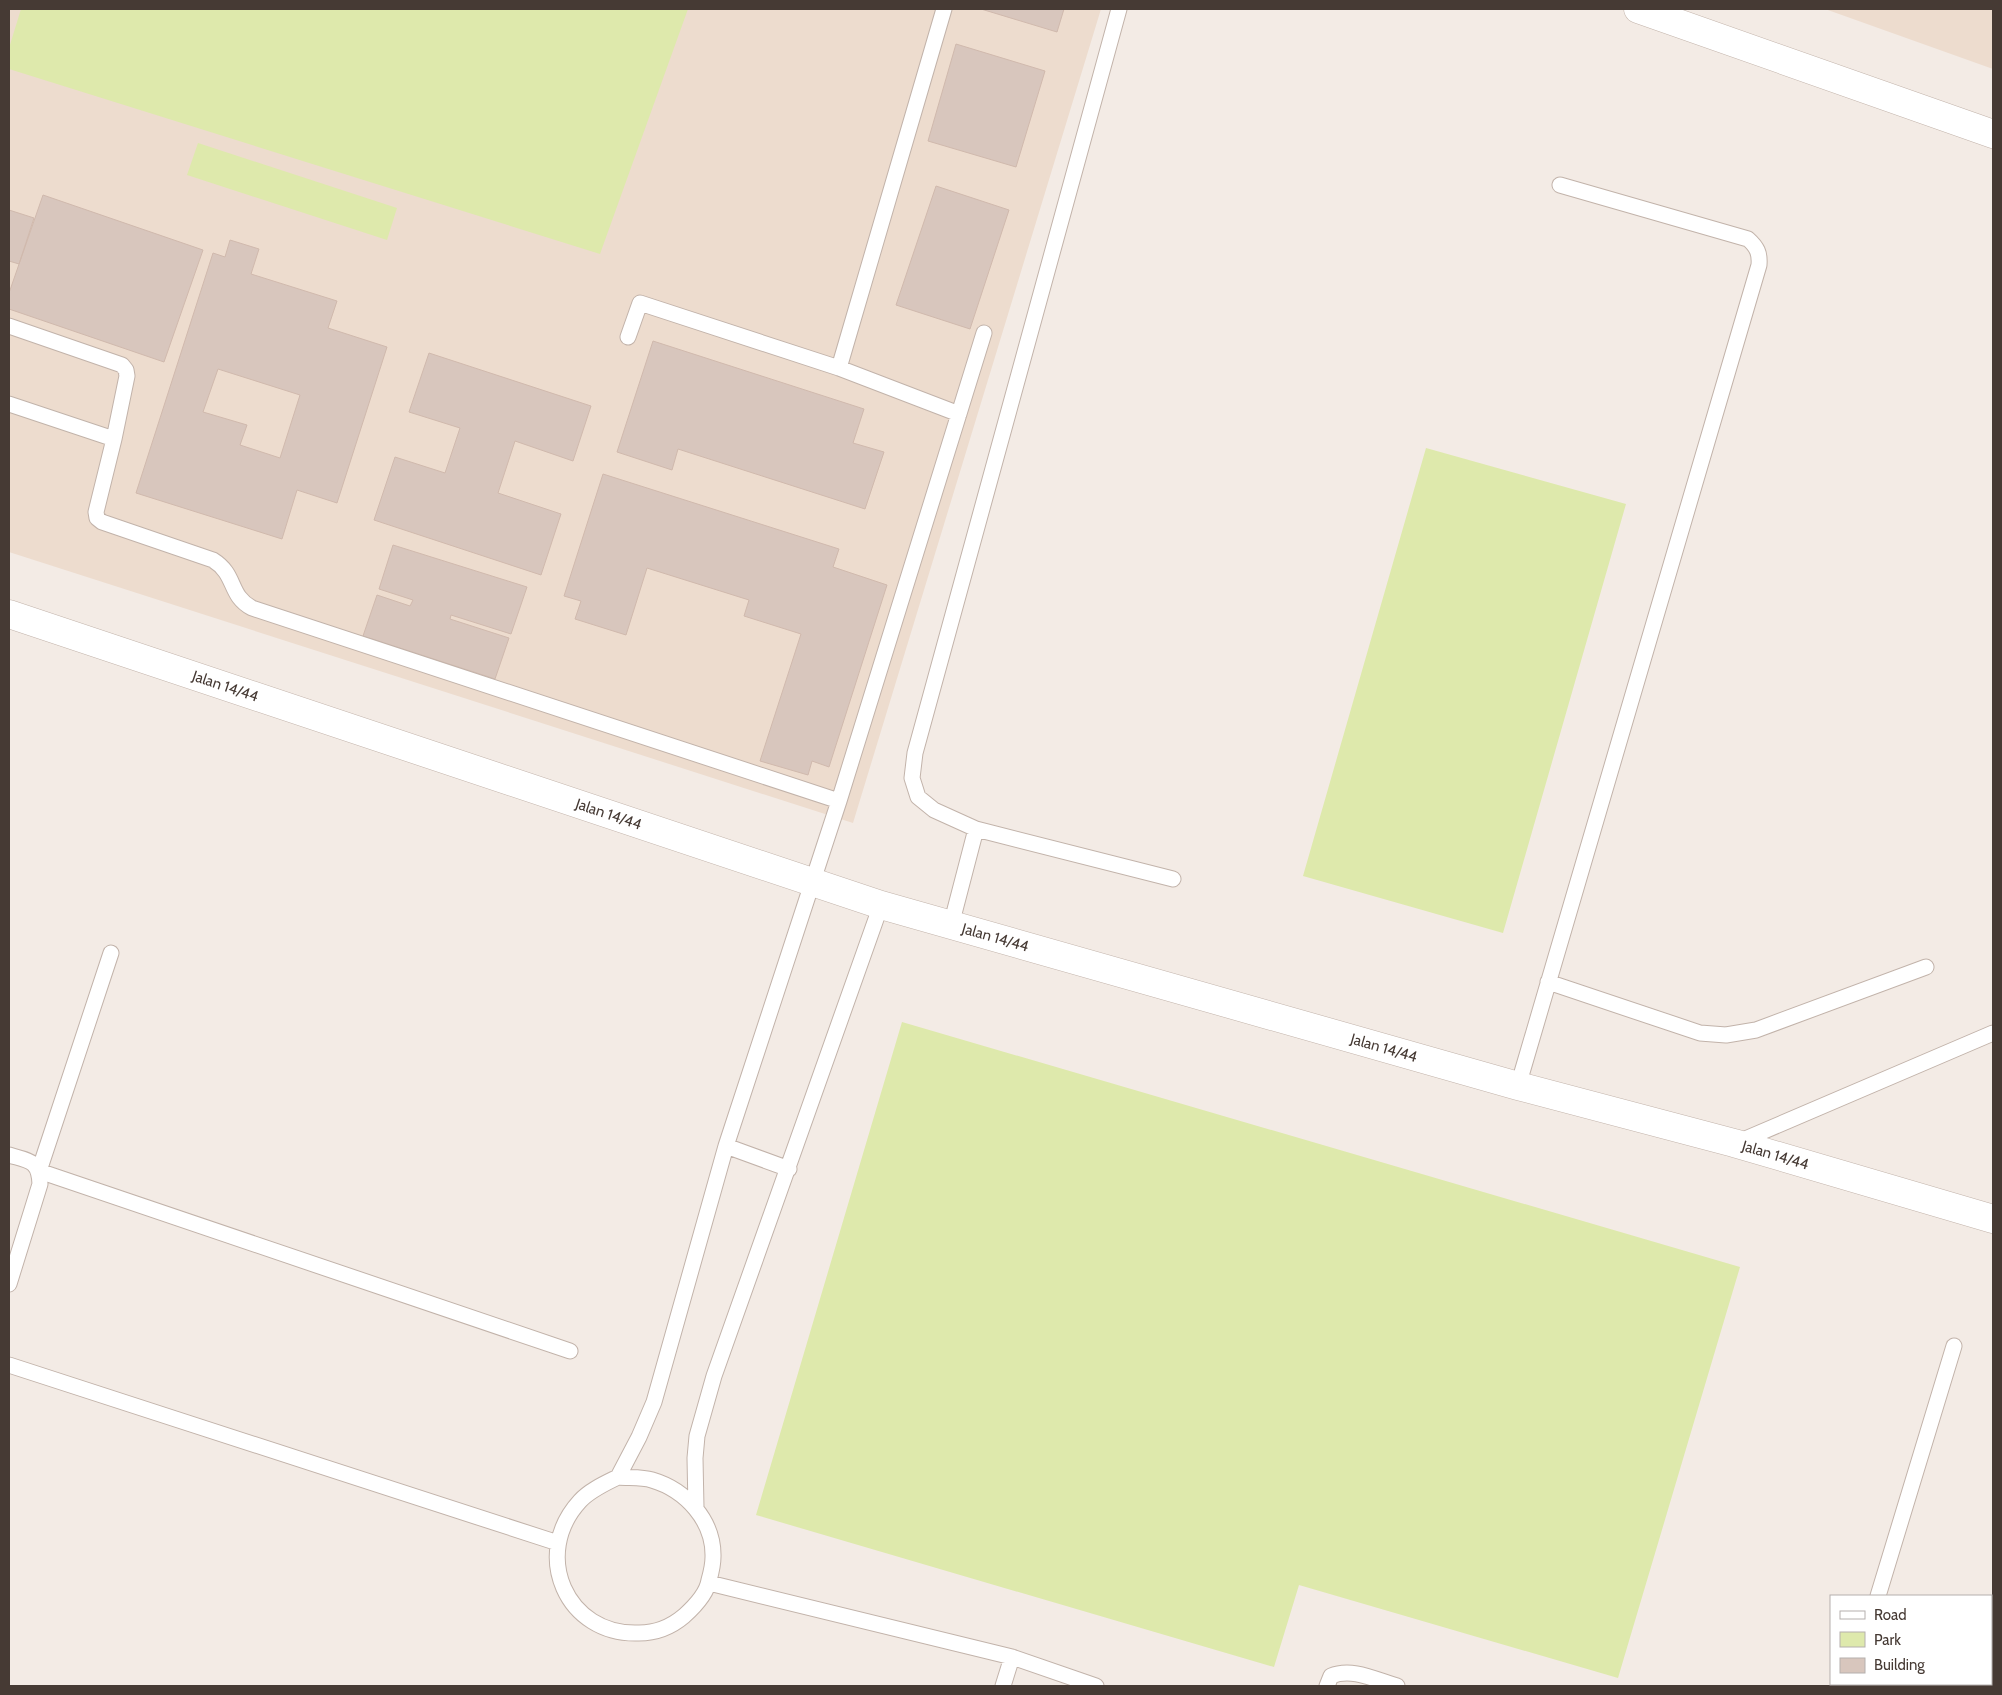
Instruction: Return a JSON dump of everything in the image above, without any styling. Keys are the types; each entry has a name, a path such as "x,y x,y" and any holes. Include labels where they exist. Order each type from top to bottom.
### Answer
{"street":[{"path":"1638,9 1993,134"},
{"name":"Jalan 14/44","path":"9,614 881,905 1518,1086 1734,1143 1993,1219"}],"lane":[{"path":"839,368 944,9"},
{"path":"1120,9 914,753 912,778 918,797 934,810 976,829 1173,879"},
{"path":"1518,1086 1756,275 1760,254 1748,239 1560,185"},
{"path":"628,337 640,303 839,368 959,414"},
{"path":"9,326 122,365 126,370 127,376 114,440 96,512 97,518 102,522 213,560 228,573 237,596 244,604 839,801"},
{"path":"618,1476 652,1480 676,1490 696,1508 709,1531 713,1557 709,1583 696,1606 675,1624 650,1633 624,1634 600,1627 579,1612 564,1592 557,1568 558,1543 566,1519 581,1499 618,1476 639,1437 654,1402 726,1146 813,883 984,333"},
{"path":"9,404 114,440"},
{"path":"951,925 976,829"},
{"path":"696,1508 695,1458 697,1436 714,1376 881,905"},
{"path":"9,1284 40,1184 39,1171 110,953"},
{"path":"1548,982 1700,1033 1726,1035 1756,1030 1926,967"},
{"path":"1734,1143 1993,1033"},
{"path":"726,1146 788,1168"},
{"path":"9,1155 31,1162 39,1171 570,1351"},
{"path":"1878,1595 1954,1346"},
{"path":"9,1365 558,1543"},
{"path":"709,1583 1012,1657 1096,1686"},
{"path":"1003,1686 1012,1657"},
{"path":"1327,1686 1330,1676 1340,1672 1351,1672 1397,1686"}],"shaded area":[{"path":"9,9 1101,9 853,823 9,552"},
{"path":"1825,9 1993,9 1993,69"}],"green space":[{"path":"21,9 688,9 600,254 9,69 9,48"},
{"path":"198,143 397,208 387,240 187,175"},
{"path":"1426,448 1626,504 1503,933 1303,876"},
{"path":"902,1022 1740,1267 1618,1678 1299,1585 1274,1667 756,1515"}],"building":[{"path":"981,9 1064,9 1057,32"},
{"path":"956,44 1045,71 1016,167 928,141"},
{"path":"936,186 1009,210 970,329 896,305"},
{"path":"43,195 203,250 164,362 9,309 9,293"},
{"path":"9,210 34,218 19,264 9,261"},
{"path":"230,240 259,249 251,274 337,301 328,328 387,347 337,503 297,490 282,539 136,493 213,253 225,257","holes":["218,369 300,395 280,458 240,445 247,425 203,412"]},
{"path":"653,341 864,409 853,443 884,452 865,509 678,449 672,470 617,452"},
{"path":"429,353 591,406 573,461 515,441 498,493 561,514 541,575 374,520 395,457 445,473 460,428 409,412"},
{"path":"603,474 839,549 833,567 887,585 829,767 812,761 808,775 760,761 801,634 744,616 749,600 647,568 626,635 575,619 581,601 564,596"},
{"path":"393,545 527,587 511,634 451,615 450,619 509,638 495,679 363,636 377,595 410,606 413,600 379,589"}]}
